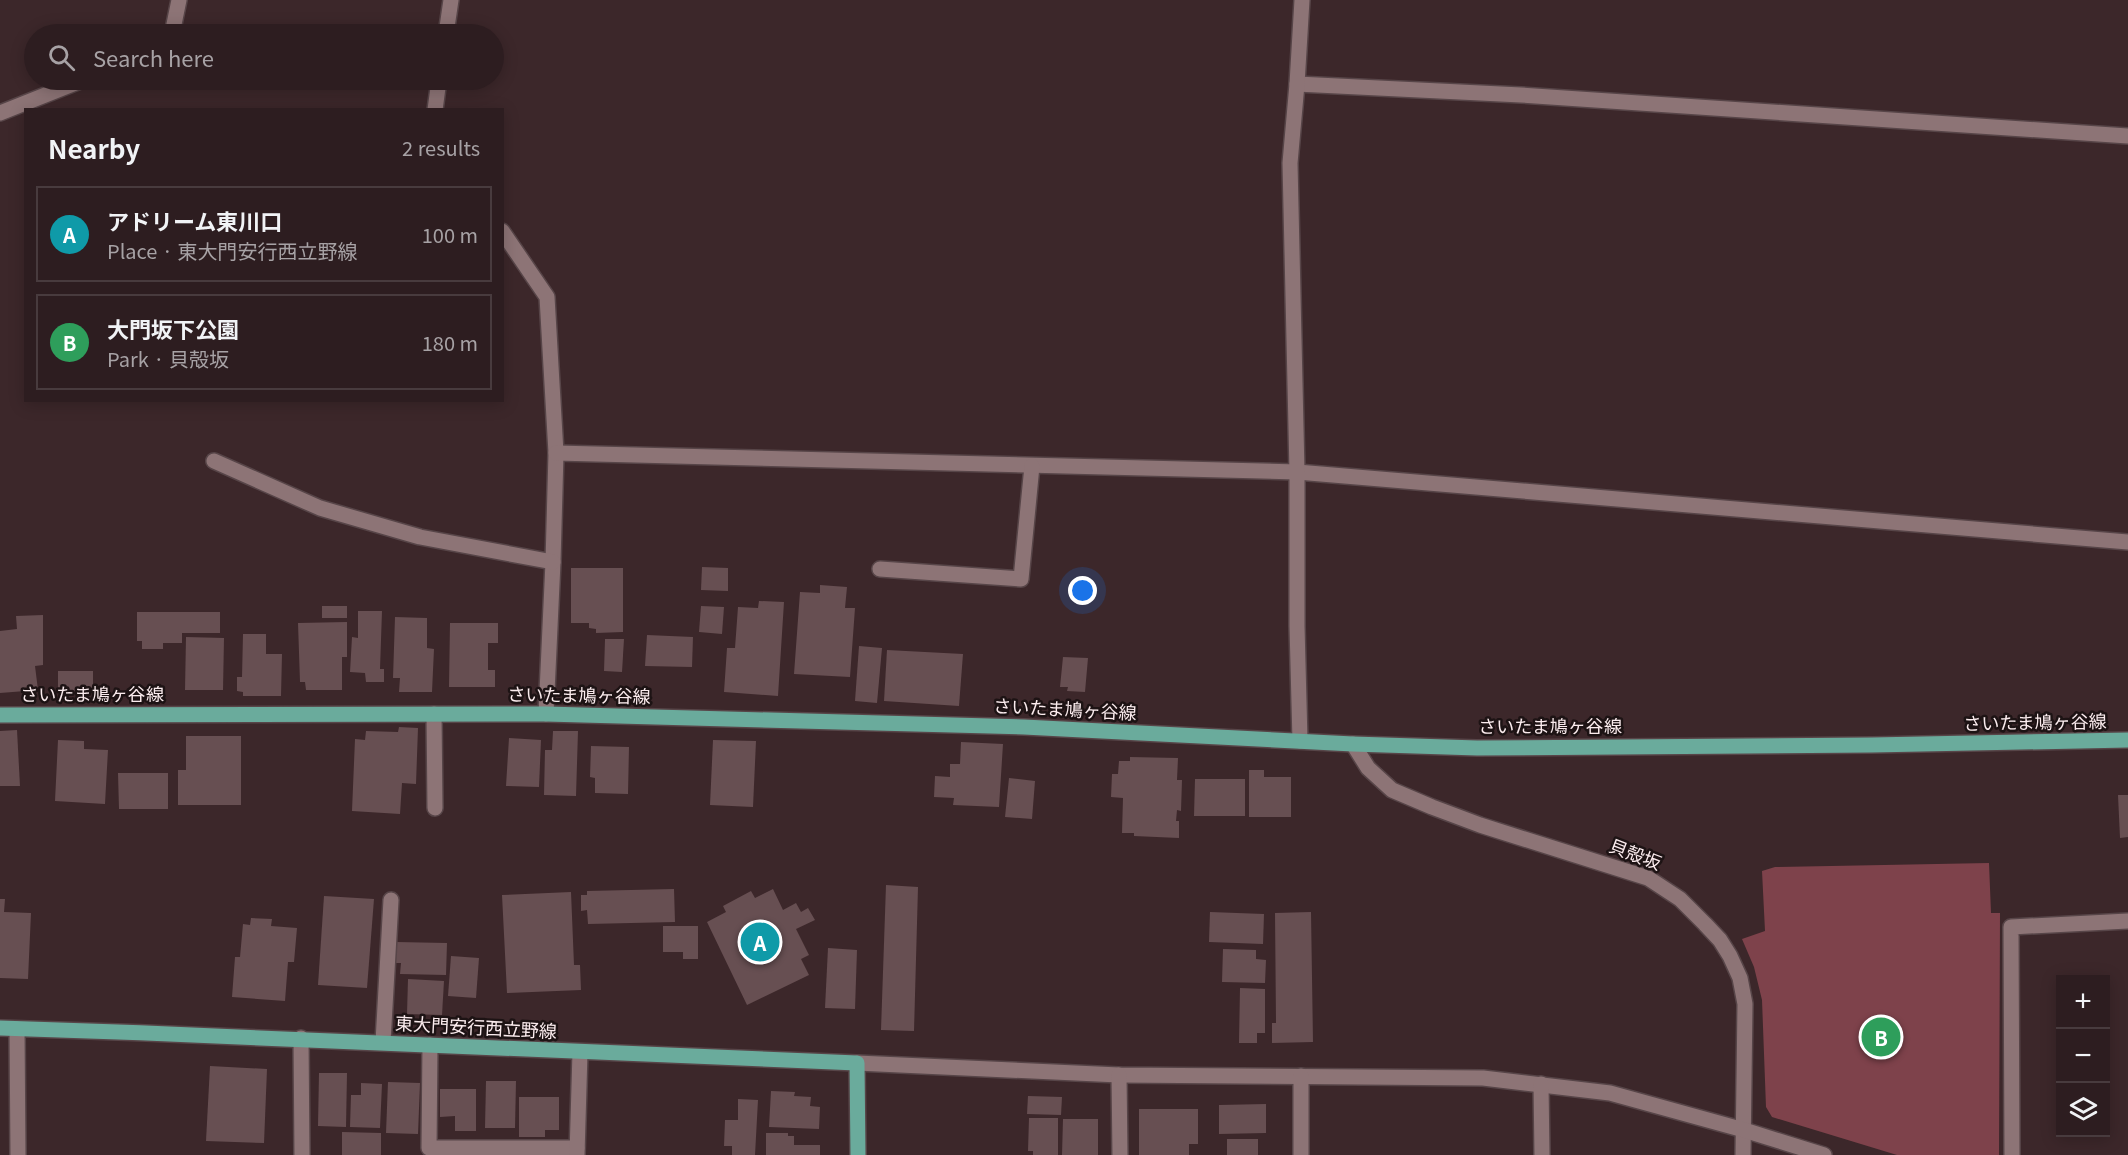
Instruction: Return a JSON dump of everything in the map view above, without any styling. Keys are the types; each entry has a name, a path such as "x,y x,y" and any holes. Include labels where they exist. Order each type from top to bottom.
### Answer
{"main road":[{"name":"さいたま鳩ヶ谷線","path":"0,715 546,714 1024,727 1353,744 1477,747 1812,746 2128,740"},
{"name":"東大門安行西立野線","path":"0,1028 301,1038 580,1052 857,1062"},
{"path":"857,1062 858,1155"}],"street":[{"path":"174,24 179,0"},
{"path":"447,24 450,0"},
{"path":"1300,741 1290,163 1298,84 1302,0"},
{"path":"1298,84 1521,95 2128,136"},
{"path":"0,113 59,90"},
{"path":"435,108 438,90"},
{"path":"504,234 546,297 556,453 546,714"},
{"path":"556,453 1297,472 2128,542"},
{"path":"214,461 320,508 420,537 553,562"},
{"path":"880,569 1021,579 1032,466"},
{"path":"434,714 435,808"},
{"name":"貝殻坂","path":"1353,744 1368,768 1392,790 1480,825 1648,878 1691,909 1720,940 1740,978 1745,1004 1743,1155"},
{"path":"383,1042 391,900"},
{"path":"2012,1155 2011,927 2128,921"},
{"path":"17,1029 18,1155"},
{"path":"301,1038 302,1155"},
{"path":"430,1045 429,1148 577,1152 580,1052"},
{"path":"857,1062 1119,1075 1473,1078 1541,1084 1610,1093 1824,1155"},
{"path":"1119,1075 1120,1155"},
{"path":"1301,1077 1301,1155"},
{"path":"1541,1084 1542,1155"}],"shaded area":[{"path":"1989,863 1991,913 2000,913 1999,1155 1897,1155 1772,1117 1766,1107 1762,1000 1754,967 1742,939 1765,931 1762,871 1775,867"}],"building":[{"path":"702,567 728,568 728,591 701,590"},
{"path":"571,568 623,568 623,632 596,633 596,629 589,628 589,623 571,623"},
{"path":"820,585 847,587 845,608 855,608 850,677 794,674 800,592 820,593"},
{"path":"759,601 784,602 778,696 724,692 727,648 735,648 738,607 758,608"},
{"path":"322,606 347,606 347,618 322,618"},
{"path":"701,606 724,607 722,634 699,632"},
{"path":"358,611 382,611 380,669 384,669 384,682 366,682 365,673 350,672 352,637 358,638"},
{"path":"137,612 220,612 220,633 182,633 182,643 163,643 163,649 142,649 142,641 137,641"},
{"path":"43,615 43,665 35,666 38,690 0,693 0,631 17,629 16,616"},
{"path":"395,617 427,618 427,648 434,649 432,692 399,692 400,678 393,678"},
{"path":"347,622 347,657 342,657 342,690 306,690 305,682 300,682 298,623"},
{"path":"450,623 498,623 498,643 488,643 488,670 495,670 495,687 449,687"},
{"path":"243,634 266,634 266,654 282,654 281,696 243,696 243,692 237,691 237,677 242,677"},
{"path":"647,635 693,637 692,667 645,666"},
{"path":"186,637 224,638 223,690 185,690"},
{"path":"605,639 624,639 622,672 604,671"},
{"path":"859,646 882,648 877,703 855,701"},
{"path":"887,650 963,654 959,706 884,701"},
{"path":"1063,657 1088,658 1085,692 1067,691 1068,687 1060,687"},
{"path":"58,671 93,671 93,691 58,692"},
{"path":"399,727 418,728 416,784 402,783 400,814 352,811 355,739 365,740 366,731 398,732"},
{"path":"17,730 20,786 0,786 0,731"},
{"path":"553,731 578,731 576,796 544,795 545,750 552,750"},
{"path":"186,736 241,736 241,805 178,805 178,770 186,770"},
{"path":"509,738 541,740 539,787 506,786"},
{"path":"58,740 84,741 84,749 108,750 105,804 55,801"},
{"path":"713,740 756,741 753,807 710,805"},
{"path":"961,742 1003,744 999,807 953,805 954,798 934,797 935,776 950,777 950,764 960,764"},
{"path":"591,746 629,747 628,794 595,793 595,778 590,777"},
{"path":"1130,757 1178,758 1177,780 1182,780 1181,811 1177,810 1176,821 1179,821 1179,838 1134,836 1134,833 1122,833 1123,798 1111,797 1112,774 1118,774 1119,761 1130,761"},
{"path":"1249,770 1264,770 1264,777 1291,777 1291,817 1249,817"},
{"path":"118,773 168,773 168,809 119,809"},
{"path":"1009,778 1035,781 1032,819 1005,817"},
{"path":"1195,779 1245,779 1245,816 1194,816"},
{"path":"2118,795 2128,795 2128,837 2120,838"},
{"path":"886,885 918,887 914,1031 881,1030"},
{"path":"674,889 675,922 588,924 587,910 581,911 581,895 587,895 587,891"},
{"path":"773,889 783,910 796,903 801,912 808,908 815,920 796,929 809,955 801,959 809,975 747,1005 707,922 726,912 723,906 751,891 755,898"},
{"path":"571,892 574,965 580,965 581,990 507,993 502,895"},
{"path":"324,896 374,899 367,988 318,985"},
{"path":"0,899 5,899 4,912 31,913 28,979 0,978"},
{"path":"1210,912 1264,914 1263,944 1209,942"},
{"path":"1311,912 1313,1042 1272,1043 1272,1023 1276,1023 1275,913"},
{"path":"251,918 272,919 271,926 297,928 294,962 288,962 285,1001 232,997 235,957 240,957 243,924 250,925"},
{"path":"663,926 698,926 698,959 683,959 683,952 663,952"},
{"path":"396,942 447,943 446,975 400,974 401,963 395,963"},
{"path":"828,948 857,950 855,1009 825,1008"},
{"path":"1223,949 1256,950 1256,959 1266,960 1265,983 1222,982"},
{"path":"451,956 479,958 476,998 448,996"},
{"path":"408,979 444,981 442,1015 407,1014"},
{"path":"1240,988 1265,989 1265,1033 1257,1033 1257,1043 1239,1043"},
{"path":"210,1066 267,1069 264,1143 206,1141"},
{"path":"319,1073 347,1073 346,1127 318,1126"},
{"path":"486,1081 516,1081 515,1128 485,1128"},
{"path":"388,1082 420,1083 418,1134 386,1133"},
{"path":"361,1083 382,1084 380,1128 350,1127 351,1095 361,1095"},
{"path":"440,1089 476,1089 476,1131 455,1131 455,1116 440,1117"},
{"path":"771,1091 795,1092 794,1096 811,1097 810,1106 820,1107 819,1129 769,1127"},
{"path":"1028,1096 1062,1097 1061,1115 1027,1114"},
{"path":"519,1097 559,1097 559,1130 545,1130 545,1137 519,1137"},
{"path":"738,1099 758,1100 755,1155 732,1155 732,1146 724,1146 725,1120 738,1120"},
{"path":"1266,1104 1266,1133 1219,1134 1219,1105"},
{"path":"1139,1109 1198,1109 1198,1144 1189,1144 1189,1155 1139,1155"},
{"path":"1029,1118 1058,1118 1058,1155 1033,1155 1033,1151 1028,1151"},
{"path":"1063,1119 1098,1119 1098,1155 1062,1155"},
{"path":"342,1132 381,1133 381,1155 342,1155"},
{"path":"766,1133 788,1133 788,1136 794,1136 794,1145 820,1145 820,1155 766,1155"},
{"path":"1227,1139 1258,1139 1258,1155 1227,1155"}],"place":[{"name":"アドリーム東川口","path":"760,942"},
{"name":"大門坂下公園","path":"1881,1037"}]}
